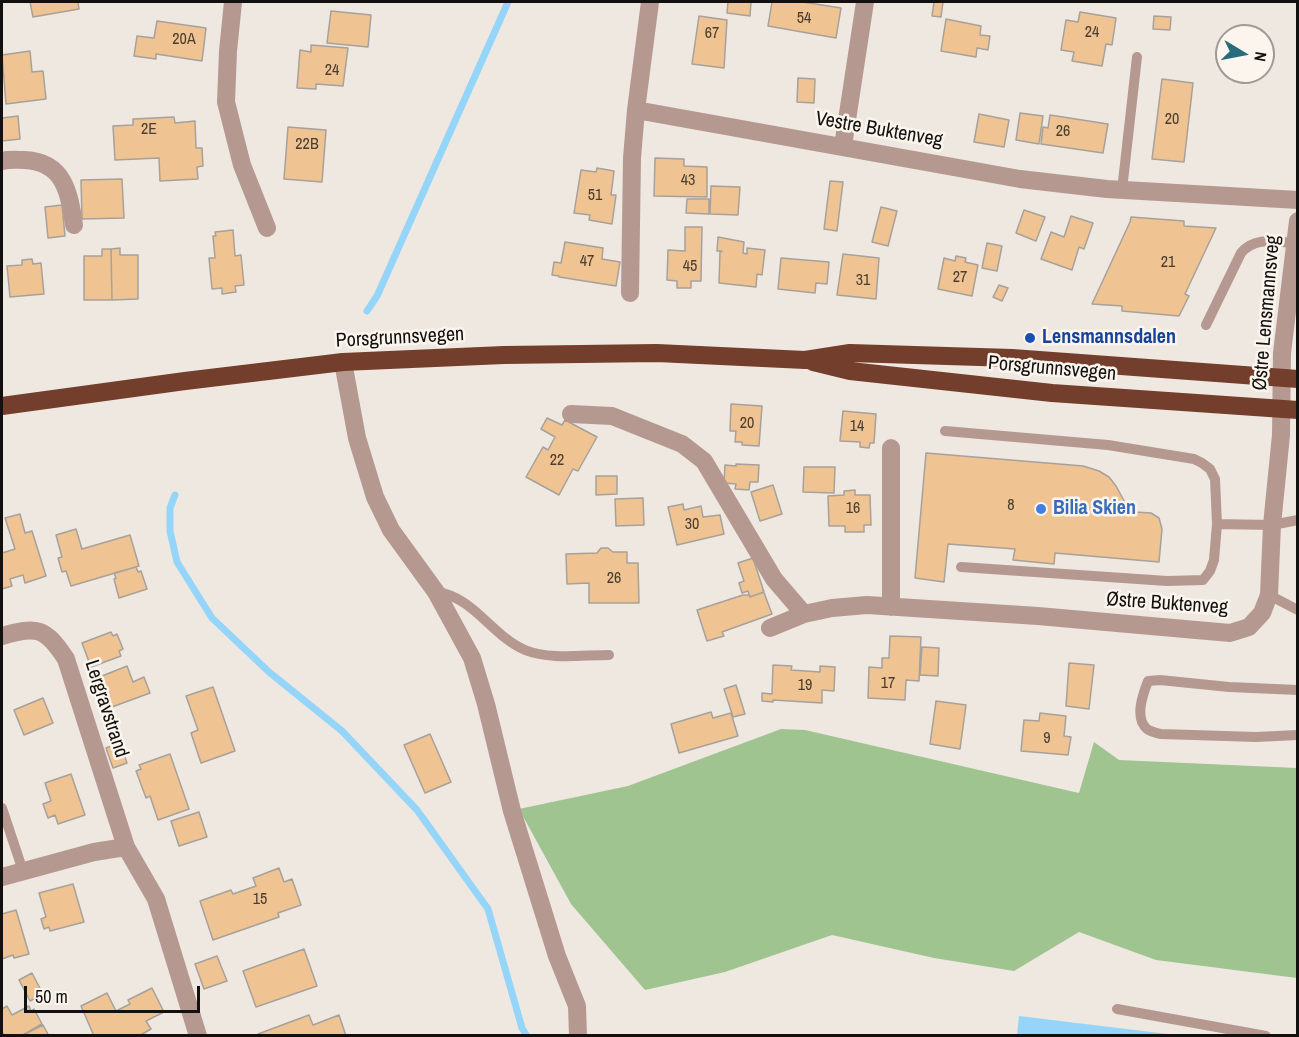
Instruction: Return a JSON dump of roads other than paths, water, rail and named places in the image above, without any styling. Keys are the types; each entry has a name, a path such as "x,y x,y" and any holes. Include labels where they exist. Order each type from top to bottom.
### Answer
{"highway":[{"name":"Porsgrunnsvegen","path":"2,406 343,362 504,355 657,353 804,360 850,371 930,381 1052,393 1289,409"},
{"name":"Porsgrunnsvegen","path":"804,360 850,353 1012,358 1290,379"}],"street":[{"path":"233,2 226,102 242,165 267,228"},
{"path":"630,293 632,158 650,2"},
{"path":"843,147 865,2"},
{"name":"Vestre Buktenveg","path":"636,110 1020,179 1122,190 1298,200"},
{"path":"2,161 31,160 49,165 63,180 70,199 74,225"},
{"name":"Østre Lensmannsveg","path":"1289,409 1290,379 1282,353 1295,265 1298,221"},
{"path":"343,362 357,438 375,497 391,530 436,592 472,658 486,704 512,811 557,956 576,1006 578,1035"},
{"name":"Østre Buktenveg","path":"770,628 804,614 832,608 867,605 1038,616 1230,633 1249,627 1262,613 1269,595 1272,525 1281,435 1289,409"},
{"path":"571,414 612,416 691,449 704,461 774,579 804,614"},
{"path":"891,448 891,607"},
{"name":"Lergravstrand","path":"2,636 26,629 42,632 54,639 66,659 126,847 156,899 198,1035"},
{"path":"11,875 94,852 126,847"}],"lane":[{"path":"1122,190 1137,57"},
{"path":"1206,326 1241,253 1248,245 1259,242 1295,243"},
{"path":"945,431 1108,445 1194,459 1210,469 1215,479 1218,524 1214,560 1203,580 1191,582 961,567"},
{"path":"1218,524 1272,525 1298,520"},
{"path":"436,592 449,593 484,618 515,645 525,650 555,655 609,655"},
{"path":"1269,595 1298,610"},
{"path":"1298,690 1148,681 1142,696 1141,720 1148,730 1161,734 1256,737 1298,735"},
{"path":"2,808 11,875"},
{"path":"1117,1009 1266,1035"}],"water":[{"path":"1019,1016 1176,1035 1017,1035"}],"waterway":[{"path":"367,311 377,296 508,2"},
{"path":"175,495 170,508 170,531 177,562 212,618 269,672 342,731 417,810 488,909 522,1028 527,1036"}],"place":[{"name":"Lensmannsdalen","path":"1030,338"},
{"name":"Bilia Skien","path":"1041,509"}]}
